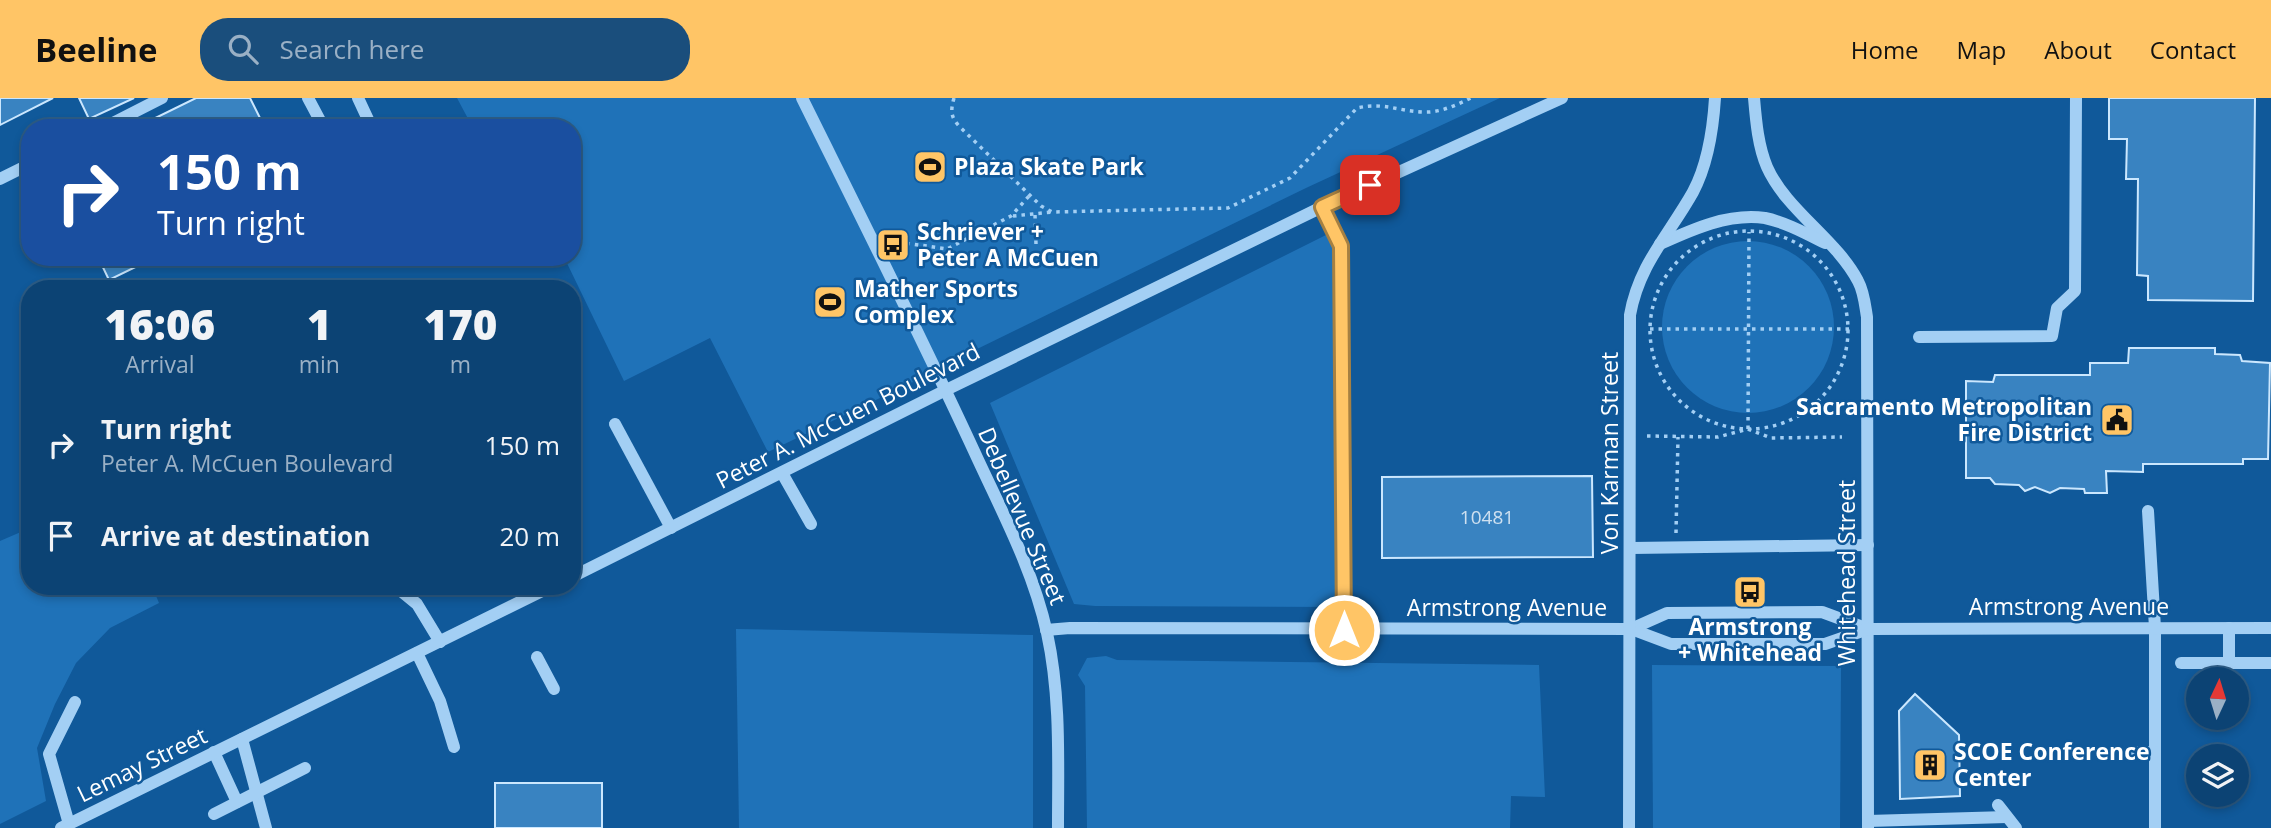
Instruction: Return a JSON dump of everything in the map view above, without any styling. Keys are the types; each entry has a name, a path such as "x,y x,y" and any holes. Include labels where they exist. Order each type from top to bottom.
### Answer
{"street":[{"path":"121,119 162,98"},
{"path":"308,98 319,119"},
{"path":"358,98 368,119"},
{"name":"Debellevue Street","path":"802,98 946,390 1026,566 1046,630 1058,707 1058,828"},
{"name":"Peter A. McCuen Boulevard","path":"581,572 1322,207 1562,98"},
{"name":"Von Karman Street","path":"1629,828 1630,315 1639,281 1657,245 1694,189 1703,167 1711,137 1715,98"},
{"name":"Whitehead Street","path":"1754,98 1760,142 1767,167 1793,205 1832,246 1858,280 1867,317 1868,825"},
{"path":"1919,337 2052,336 2057,307 2075,291 2076,98"},
{"path":"0,179 21,168"},
{"path":"1322,207 1341,246 1344,630"},
{"path":"1657,245 1690,230 1745,217 1767,219 1832,246"},
{"path":"615,424 671,528"},
{"path":"782,473 811,524"},
{"path":"2148,511 2155,628 2155,828"},
{"path":"1631,548 1868,545"},
{"path":"406,595 417,604 440,642"},
{"path":"266,828 242,739 534,595"},
{"name":"Armstrong Avenue","path":"1631,629 1667,613 1822,612 1868,629"},
{"path":"2229,628 2229,662"},
{"name":"Armstrong Avenue","path":"1046,630 1631,629 1671,645 1825,643 1868,629 2271,628"},
{"path":"416,653 440,701 454,747"},
{"path":"537,657 554,689"},
{"path":"2181,663 2271,663"},
{"path":"65,826 49,754 75,702"},
{"name":"Lemay Street","path":"65,826 242,739"},
{"path":"214,752 237,802"},
{"path":"2132,752 2155,752"},
{"path":"214,814 305,768"},
{"path":"1998,805 2016,828"},
{"path":"1868,825 2007,817"}],"path":[{"path":"954,98 952,118 1041,206 1052,212"},
{"path":"1012,216 1052,212 1228,208 1290,178 1357,108 1373,105 1424,112 1451,108 1471,98"},
{"path":"898,242 947,249 1012,216 1030,195"},
{"path":"1035,215 1036,244"},
{"path":"1748,429 1749,232"},
{"path":"1647,436 1718,437 1748,429 1781,424 1813,405 1841,374 1849,344 1849,329 1837,281 1821,262 1772,234 1749,232 1717,236 1698,243 1676,261 1662,281 1650,329 1653,356 1662,384 1705,417 1723,424 1748,429 1771,438 1842,437"},
{"path":"1650,329 1849,329"},
{"path":"1676,547 1678,437"}],"shaded area":[{"name":"Mather Sports Complex","path":"457,98 1500,98 1306,188 768,452 710,338 624,381 581,292 581,280 575,280 568,266 581,266 581,119 468,119"},
{"path":"1334,231 1341,246 1344,607 1074,604 990,403"},
{"path":"1748,241 1781,248 1809,266 1827,294 1834,327 1827,360 1809,388 1781,406 1748,413 1715,406 1687,388 1669,360 1662,327 1669,294 1687,266 1715,248"},
{"path":"21,532 21,595 156,595 159,603 110,628 76,663 37,748 46,801 0,824 0,541"},
{"path":"736,629 1033,635 1033,828 739,828"},
{"path":"1106,656 1117,660 1539,665 1545,797 1511,796 1510,828 1087,828 1085,686 1078,675 1087,658"},
{"path":"1652,665 1841,666 1840,828 1653,828"}],"building":[{"path":"0,98 53,98 0,125"},
{"path":"79,98 134,98 89,119"},
{"path":"196,98 250,98 260,119 153,119"},
{"path":"2109,98 2255,98 2253,301 2148,300 2148,276 2137,275 2138,179 2126,179 2127,139 2109,139"},
{"path":"102,266 138,266 109,280"},
{"name":"Sacramento Metropolitan Fire District","path":"2129,348 2215,348 2215,354 2240,355 2242,361 2270,363 2268,459 2243,459 2243,464 2143,464 2143,472 2106,471 2107,493 2085,493 2084,489 2060,488 2050,493 2035,487 2025,491 2019,485 1995,484 1990,478 1966,478 1966,381 1993,382 1995,375 2090,375 2090,363 2128,363"},
{"path":"1592,476 1593,557 1382,558 1382,477"},
{"name":"SCOE Conference Center","path":"1915,694 1959,735 1960,796 1900,799 1899,711"},
{"path":"495,783 602,783 602,828 495,828"}],"place":[{"name":"Plaza Skate Park","path":"930,167"},
{"name":"Schriever + Peter A McCuen","path":"893,245"},
{"name":"Mather Sports Complex","path":"830,302"},
{"name":"Sacramento Metropolitan Fire District","path":"2117,420"},
{"name":"Armstrong + Whitehead","path":"1750,592"},
{"name":"SCOE Conference Center","path":"1930,765"}],"route":[{"path":"1344,630 1341,246 1322,207 1370,185"}]}
